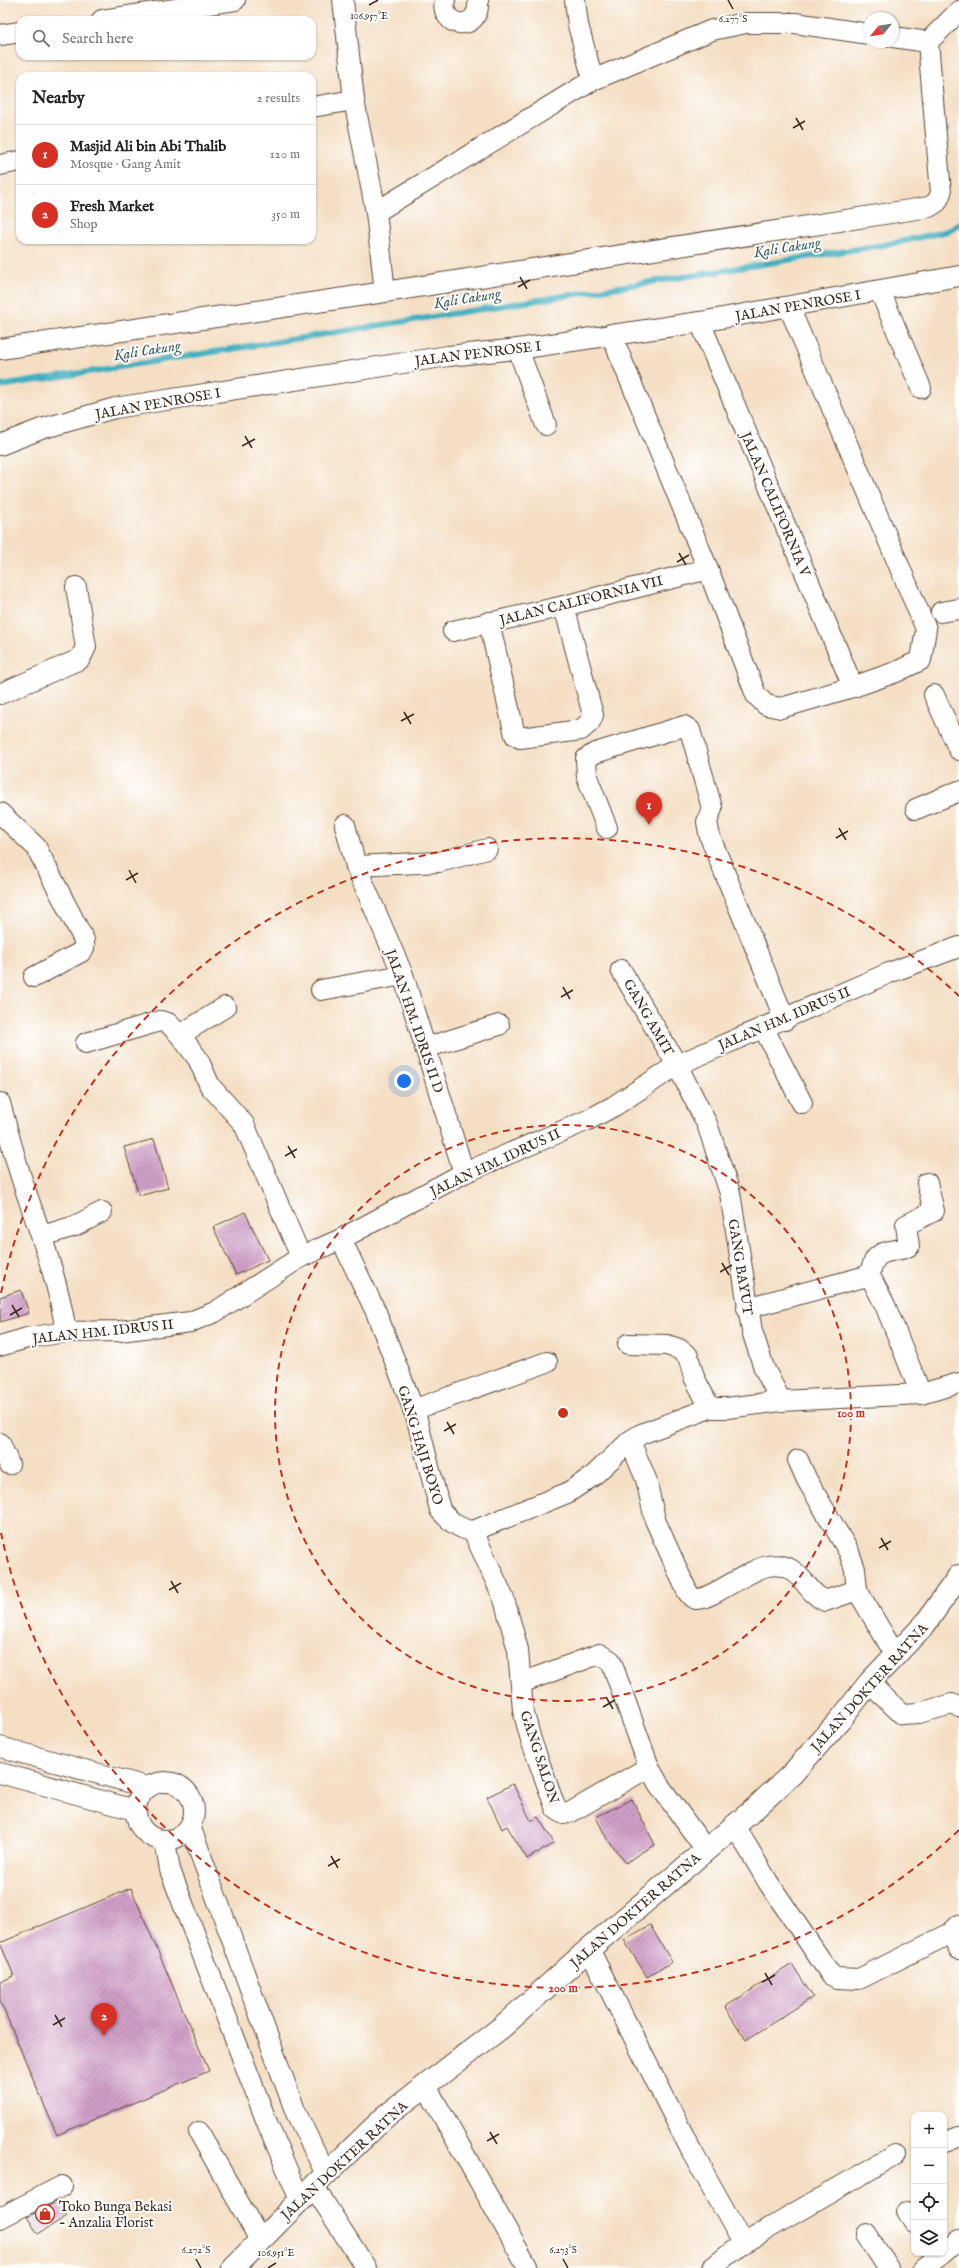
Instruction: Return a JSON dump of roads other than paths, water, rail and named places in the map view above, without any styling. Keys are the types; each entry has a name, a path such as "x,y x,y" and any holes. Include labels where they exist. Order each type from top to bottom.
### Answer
{"street":[{"path":"129,16 235,0"},
{"path":"343,0 354,100 376,212 385,292"},
{"path":"444,0 445,12 452,21 463,24 473,20 479,10 478,0"},
{"path":"574,0 578,25 593,80"},
{"path":"0,349 385,292 929,207 937,202 941,193 928,42 959,11"},
{"path":"376,212 593,80 712,30 746,23 795,23 863,33"},
{"path":"0,35 16,33"},
{"path":"899,38 928,42"},
{"path":"316,106 354,100"},
{"path":"0,165 16,162"},
{"name":"JALAN PENROSE I","path":"0,445 41,429 116,408 448,356 518,349 700,322 959,276"},
{"path":"880,291 921,388"},
{"path":"611,334 708,569 756,695 766,705 781,708 896,672 921,660 926,629 789,306"},
{"name":"JALAN CALIFORNIA V","path":"700,322 853,686"},
{"path":"518,349 546,425"},
{"name":"JALAN CALIFORNIA VII","path":"453,631 564,606 708,569"},
{"path":"0,694 80,659 86,647 76,587"},
{"path":"489,622 515,735 520,738 581,730 590,722 593,715 564,606"},
{"path":"934,695 959,750"},
{"path":"607,828 586,777 586,759 596,753 684,726 690,730 712,808 707,822 710,837 785,1020"},
{"path":"916,809 959,791"},
{"path":"0,814 36,847 84,940 84,948 81,952 34,977"},
{"name":"JALAN HM. IDRIS II D","path":"344,825 356,866 402,975 464,1173"},
{"path":"356,866 440,862 487,849"},
{"name":"JALAN HM. IDRUS II","path":"0,1346 27,1338 66,1332 120,1331 190,1322 215,1312 301,1257 341,1239 464,1173 588,1120 614,1106 677,1065 763,1027 785,1020 889,973 959,948"},
{"name":"GANG AMIT","path":"621,970 677,1065"},
{"path":"321,990 402,975"},
{"path":"180,1035 225,1007"},
{"path":"86,1043 160,1021 168,1023 180,1035 198,1059 210,1086 244,1124 301,1257"},
{"path":"425,1048 499,1025"},
{"path":"763,1027 802,1103"},
{"name":"GANG BAYUT","path":"677,1065 707,1124 730,1193 747,1308 758,1350 781,1401"},
{"path":"0,1103 22,1179 42,1236 61,1299 66,1332"},
{"path":"920,1394 885,1305 869,1274 874,1261 882,1254 909,1246 906,1225 934,1211 927,1183"},
{"path":"42,1236 75,1226 102,1212"},
{"name":"GANG HAJI BOYO","path":"341,1239 376,1312 413,1410 440,1510 449,1520 462,1530 473,1531"},
{"path":"747,1308 869,1274"},
{"path":"628,1344 667,1345 679,1349 688,1356 694,1377 710,1408"},
{"path":"413,1410 547,1362"},
{"path":"473,1531 510,1517 582,1484 607,1464 630,1441 662,1425 710,1408 727,1408 781,1401 920,1394 959,1383"},
{"path":"630,1441 646,1479 655,1520 686,1589 693,1598 698,1599 707,1596 746,1574 767,1566 778,1565 795,1572 804,1580 818,1598 825,1601 857,1590"},
{"path":"0,1443 9,1464"},
{"path":"798,1460 807,1480 849,1552 855,1569 857,1590 896,1656"},
{"name":"GANG SALON","path":"473,1531 504,1599 518,1650 523,1710 531,1740 556,1809 564,1814 649,1767"},
{"name":"JALAN DOKTER RATNA","path":"233,2268 386,2116 502,2027 589,1949 735,1826 792,1774 841,1719 869,1683 925,1624 959,1576"},
{"path":"521,1683 599,1654 611,1662 649,1767 659,1785 706,1850"},
{"path":"869,1683 902,1714 920,1713 952,1704 959,1707"},
{"path":"0,1747 147,1787 164,1782 173,1783 187,1793 194,1809 190,1826 179,1837 165,1840 157,1839 144,1832 137,1822 135,1810 139,1797 147,1787"},
{"path":"0,1773 135,1810"},
{"path":"190,1826 296,2113 313,2187"},
{"path":"735,1826 771,1888 831,1975 837,1978 859,1979 956,1936"},
{"path":"165,1840 170,1870 268,2124 313,2187 366,2268"},
{"path":"589,1949 691,2150 743,2242"},
{"path":"426,2086 528,2268"},
{"path":"199,2132 260,2240"},
{"path":"947,2141 959,2136"},
{"path":"712,2268 743,2242 895,2155"},
{"path":"0,2218 62,2186"},
{"path":"866,2234 888,2268"},
{"path":"936,2257 959,2240"}],"waterway":[{"name":"Kali Cakung","path":"0,386 895,243 948,231 959,224"}],"place":[{"name":"Masjid Ali bin Abi Thalib","path":"649,825"},
{"name":"Fresh Market","path":"104,2036"},
{"name":"Toko Bunga Bekasi - Anzalia Florist","path":"45,2214"}]}
